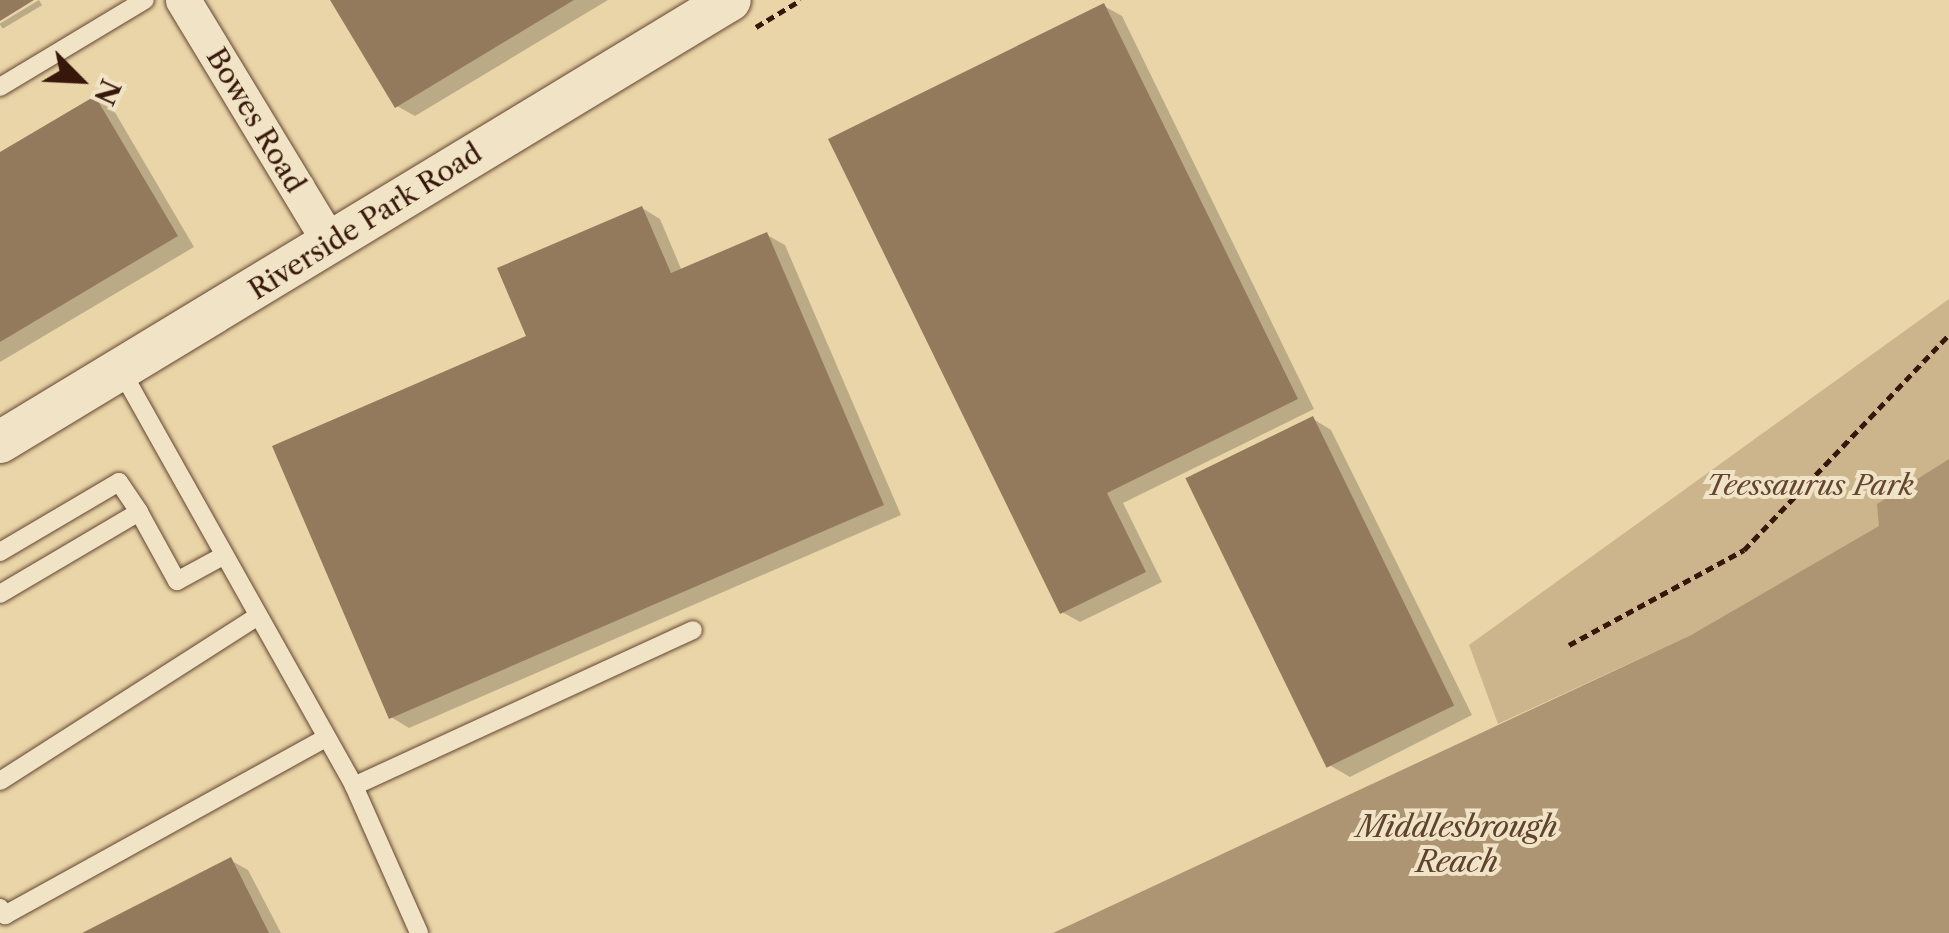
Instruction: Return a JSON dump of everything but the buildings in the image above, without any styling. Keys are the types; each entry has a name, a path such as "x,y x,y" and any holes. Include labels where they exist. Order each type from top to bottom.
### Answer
{"street":[{"name":"Riverside Park Road","path":"0,442 122,372 329,241 730,0"},
{"name":"Bowes Road","path":"193,4 329,241"}],"lane":[{"path":"0,87 145,0"},
{"path":"122,372 354,786 419,933"},
{"path":"0,552 120,482 178,581 223,556"},
{"path":"0,594 139,512"},
{"path":"0,781 256,617"},
{"path":"354,786 693,630"},
{"path":"0,908 5,915 324,738"}],"path":[{"path":"1568,645 1744,550 1949,335"}],"green space":[{"name":"Teessaurus Park","path":"1949,299 1949,459 1878,504 1880,526 1691,635 1498,724 1469,645"}],"water":[{"name":"Middlesbrough Reach","path":"1949,459 1949,933 1053,933 1691,635 1879,526 1877,504"}]}
